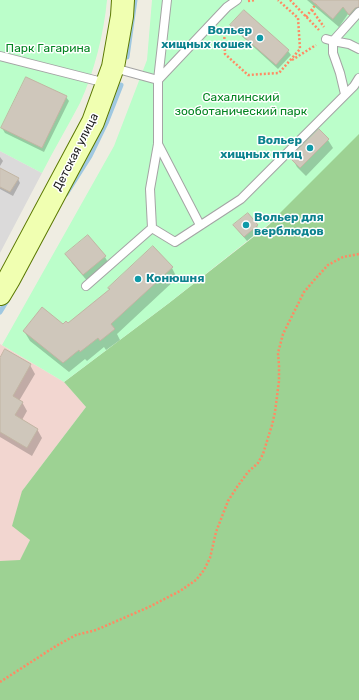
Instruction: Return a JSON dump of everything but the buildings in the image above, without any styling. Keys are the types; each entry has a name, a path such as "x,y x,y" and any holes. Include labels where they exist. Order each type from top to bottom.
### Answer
{"street":[{"name":"Детская улица","path":"0,294 93,122 110,75 122,16 123,0"}],"lane":[{"path":"152,228 150,189 158,144 158,80 167,0"},
{"path":"158,80 227,7 241,1"},
{"path":"329,40 359,12"},
{"path":"329,40 349,44 359,49"},
{"path":"329,40 345,94"},
{"path":"0,56 110,75 158,80"},
{"path":"152,228 175,242 241,199 354,86 359,78"},
{"path":"158,144 200,225"},
{"path":"86,286 152,228"}],"path":[{"path":"241,1 255,0"},
{"path":"224,24 225,54 248,75 279,73 300,50 298,18 278,0"},
{"path":"290,0 329,40"},
{"path":"306,17 316,4"},
{"path":"312,10 329,34 329,40"},
{"path":"289,61 329,40"},
{"path":"0,682 62,642 76,635 96,630 155,604 180,591 196,580 204,570 210,558 216,532 228,501 248,472 258,463 263,454 275,412 279,381 278,353 283,334 304,292 316,278 328,266 343,257 359,254"}],"shaded area":[{"path":"0,151 42,173 0,253"},
{"path":"0,344 64,382 86,407 22,491 30,540 20,561 0,561"}],"green space":[{"name":"Парк Гагарина","path":"0,0 107,0 98,53 90,79 80,103 42,173 0,151"},
{"name":"Сахалинский зооботанический парк","path":"152,0 359,0 359,134 270,223 169,303 64,382 2,345 114,146 147,60"},
{"path":"359,86 359,700 0,700 0,561 20,560 30,540 12,526 22,491 86,407 64,382 169,303 270,224"}],"waterway":[{"path":"127,57 135,0"},
{"path":"66,194 90,156 106,123 121,85"},
{"path":"0,312 8,299"}],"place":[{"name":"Вольер хищных кошек","path":"260,38"},
{"name":"Вольер хищных птиц","path":"310,148"},
{"name":"Вольер для верблюдов","path":"246,225"},
{"name":"Конюшня","path":"138,279"}]}
